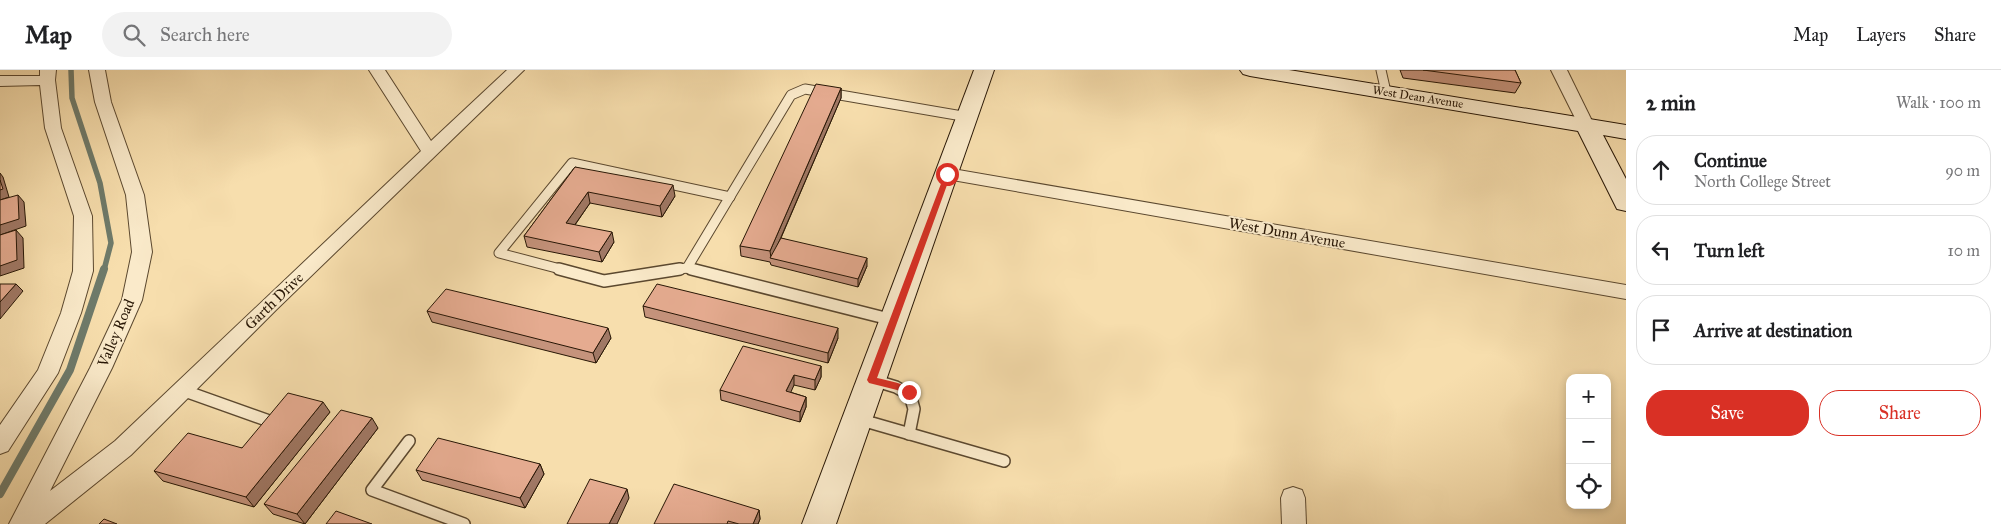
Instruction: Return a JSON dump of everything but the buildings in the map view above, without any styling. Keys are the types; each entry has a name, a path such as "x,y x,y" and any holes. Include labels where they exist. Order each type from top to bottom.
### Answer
{"street":[{"name":"Valley Road","path":"21,524 101,368 132,300 142,252 136,195 103,102 97,70"},
{"path":"377,70 430,152"},
{"name":"Garth Drive","path":"26,524 123,448 516,70"},
{"path":"819,524 984,70"},
{"name":"West Dean Avenue","path":"1255,70 1626,132"},
{"path":"1559,70 1626,203"},
{"path":"0,81 48,75 53,128 83,216 82,271 71,313 47,373 0,444"},
{"name":"West Dunn Avenue","path":"947,174 1626,292"},
{"path":"1293,498 1294,524"}],"lane":[{"path":"1381,70 1386,92"},
{"path":"688,268 790,95 805,89 968,117"},
{"path":"730,197 572,163 499,253 604,281 688,268 894,320"},
{"path":"872,380 899,387 909,392 913,401 914,417 909,434"},
{"path":"182,390 272,422"},
{"path":"858,419 1004,462"},
{"path":"409,441 372,490 464,524"}],"waterway":[{"path":"71,70 72,98 100,183 111,243 104,270"},
{"path":"0,494 70,370 104,269"}],"route":[{"path":"909,392 899,387 872,380 947,174"}]}
